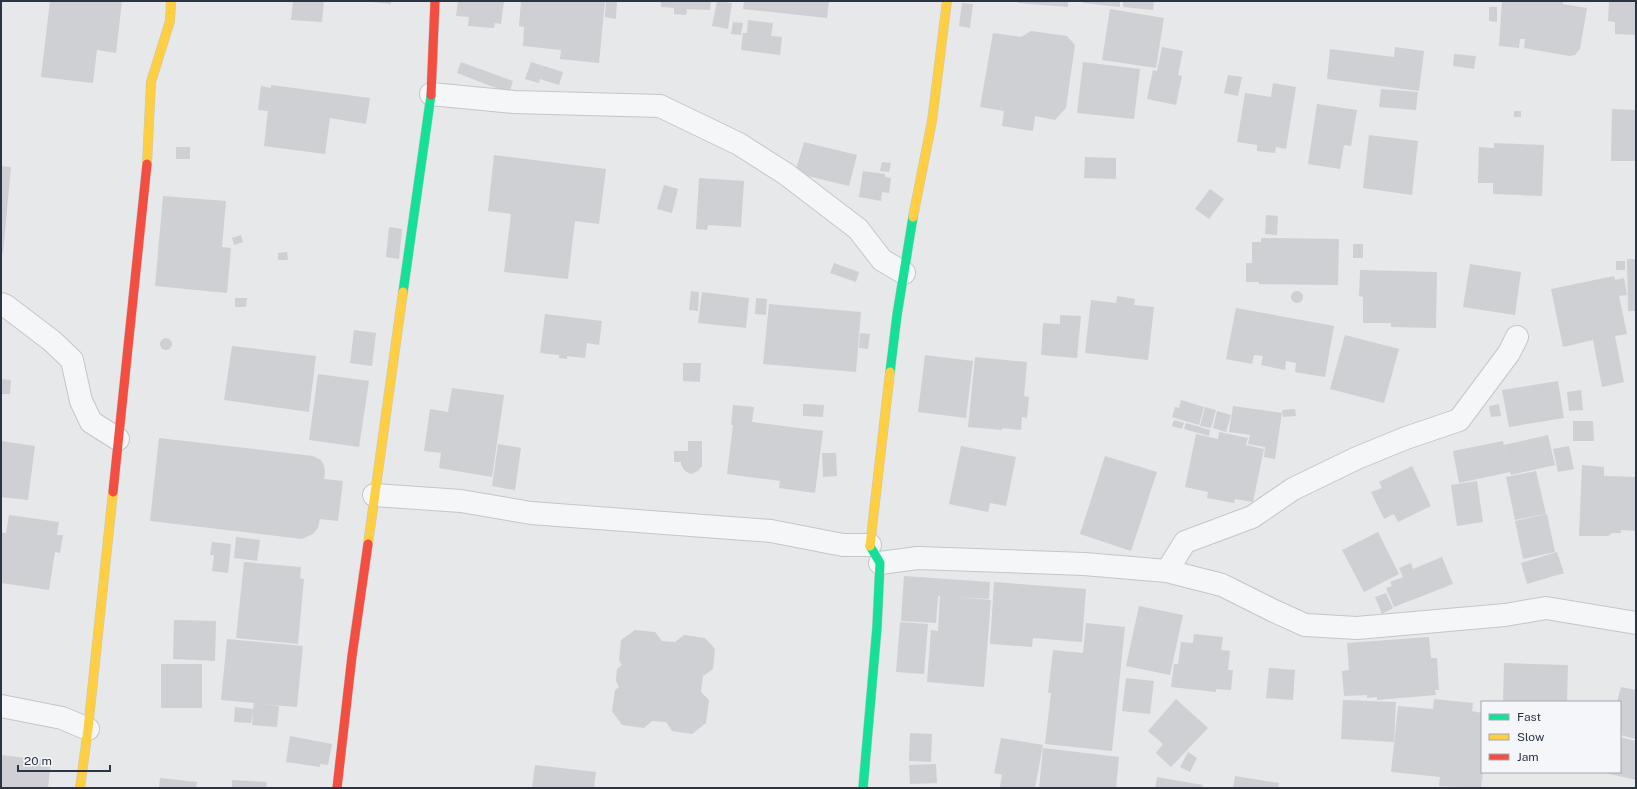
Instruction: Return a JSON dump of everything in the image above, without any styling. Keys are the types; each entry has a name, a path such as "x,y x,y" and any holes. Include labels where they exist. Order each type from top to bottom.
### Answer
{"street":[{"path":"80,788 88,729 147,161 151,82 170,21 171,1"},
{"path":"337,788 352,656 374,495 432,94 435,1"},
{"path":"863,788 877,627 875,554 883,423 916,199 932,121 947,1"},
{"path":"432,94 514,102 660,106 739,144 786,174 858,229 882,260 904,273"},
{"path":"1,304 6,306 52,341 72,360 81,402 91,422 118,439"},
{"path":"1167,571 1185,542 1252,517 1293,489 1357,458 1406,438 1459,420 1509,353 1517,337"},
{"path":"374,495 461,501 532,513 771,531 843,544 875,554 918,558 1084,564 1167,571 1222,585 1274,612 1306,625 1357,628 1506,615 1546,608 1636,624"},
{"path":"1,706 62,718 88,729"}],"building":[{"path":"50,1 122,1 116,53 97,50 93,83 41,77"},
{"path":"293,1 324,1 322,22 291,20"},
{"path":"362,1 391,1 391,4"},
{"path":"458,1 504,1 501,24 495,23 494,28 468,26 469,17 456,16"},
{"path":"521,1 605,1 599,63 560,59 561,50 523,46 524,27 519,26"},
{"path":"606,1 617,1 616,19 605,17"},
{"path":"661,1 711,1 710,10 687,9 686,15 674,14 674,8 661,7"},
{"path":"717,1 732,3 728,29 712,26"},
{"path":"744,1 829,1 827,18 743,9"},
{"path":"1018,1 1068,1 1068,7 1018,3"},
{"path":"1083,1 1120,1 1120,7 1083,3"},
{"path":"1123,1 1154,1 1153,10 1123,7"},
{"path":"1502,1 1563,1 1563,4 1587,8 1580,49 1575,55 1569,56 1524,48 1525,39 1520,39 1519,48 1499,46"},
{"path":"1609,1 1636,1 1636,35 1615,34 1615,22 1608,21"},
{"path":"962,3 973,4 970,28 959,26"},
{"path":"1489,7 1497,7 1497,22 1489,21"},
{"path":"1110,9 1164,18 1156,68 1102,60"},
{"path":"748,20 773,23 771,36 782,37 780,55 741,50 743,33 747,33"},
{"path":"733,22 743,23 741,35 731,34"},
{"path":"1031,31 1067,36 1075,45 1066,108 1055,120 1035,116 1033,131 1002,126 1004,111 980,107 993,33 1021,37"},
{"path":"1162,47 1183,51 1178,75 1182,76 1176,105 1147,99 1153,70 1157,71"},
{"path":"1395,47 1424,51 1419,91 1327,79 1330,49 1394,57"},
{"path":"1454,54 1476,56 1474,69 1453,66"},
{"path":"461,62 513,81 509,93 457,73"},
{"path":"531,62 563,72 559,85 540,79 539,83 525,79"},
{"path":"1083,62 1140,69 1134,119 1077,113"},
{"path":"1228,75 1242,77 1238,96 1224,93"},
{"path":"1273,83 1296,87 1286,149 1276,147 1275,153 1257,151 1257,145 1237,142 1245,93 1271,97"},
{"path":"271,85 370,98 366,124 330,118 325,154 264,146 268,111 258,110 261,86 271,88"},
{"path":"1381,89 1418,92 1416,110 1379,107"},
{"path":"1317,104 1357,110 1351,146 1344,145 1340,169 1308,164"},
{"path":"1612,109 1636,110 1636,161 1611,161"},
{"path":"1514,111 1521,111 1521,117 1514,117"},
{"path":"1369,135 1418,141 1412,195 1363,188"},
{"path":"804,142 857,155 849,186 795,173"},
{"path":"1494,143 1544,145 1542,196 1493,194 1493,183 1478,183 1479,147 1494,148"},
{"path":"176,147 190,147 190,159 176,159"},
{"path":"494,155 606,169 599,224 575,221 568,279 504,272 511,214 488,211"},
{"path":"1085,157 1116,158 1116,179 1084,178"},
{"path":"882,162 891,163 889,172 880,171"},
{"path":"1,166 11,167 3,253 1,253"},
{"path":"863,171 885,174 885,177 891,178 889,193 882,192 881,201 859,197"},
{"path":"699,178 744,181 741,227 708,225 707,230 696,229"},
{"path":"664,185 678,189 672,213 657,209"},
{"path":"1210,189 1224,199 1209,219 1195,209"},
{"path":"163,196 226,201 222,247 231,248 227,293 155,286"},
{"path":"1266,215 1278,216 1277,235 1265,234"},
{"path":"389,227 402,229 399,259 386,257"},
{"path":"241,235 243,242 234,245 232,238"},
{"path":"1261,238 1339,239 1338,285 1259,284 1259,282 1246,282 1246,263 1252,263 1252,242 1261,242"},
{"path":"1353,244 1363,244 1363,258 1353,258"},
{"path":"287,252 288,260 278,260 278,253"},
{"path":"1627,259 1636,259 1636,311 1628,311"},
{"path":"1616,261 1625,261 1625,270 1616,270"},
{"path":"834,263 859,272 856,282 830,273"},
{"path":"1470,264 1521,272 1515,315 1463,307"},
{"path":"1360,270 1437,272 1436,328 1391,327 1391,323 1363,323 1363,297 1359,296"},
{"path":"1614,276 1615,280 1624,278 1627,295 1619,296 1627,334 1615,336 1624,382 1602,387 1593,340 1563,347 1551,289"},
{"path":"691,291 699,292 698,311 689,310"},
{"path":"1297,291 1301,293 1303,297 1301,301 1297,303 1293,301 1291,297 1293,293"},
{"path":"702,292 749,298 746,328 698,323"},
{"path":"1117,296 1135,299 1134,305 1154,307 1148,360 1085,353 1091,300 1116,303"},
{"path":"235,298 247,298 246,307 235,307"},
{"path":"756,298 767,299 766,315 755,314"},
{"path":"769,304 861,312 856,372 763,364"},
{"path":"1236,308 1334,326 1325,377 1295,372 1296,363 1286,361 1285,370 1261,365 1263,356 1254,355 1252,364 1226,359"},
{"path":"545,314 602,321 599,345 587,343 585,358 567,356 567,359 559,358 559,355 540,353"},
{"path":"1060,315 1081,316 1077,358 1041,355 1043,323 1060,324"},
{"path":"354,330 376,333 372,366 350,363"},
{"path":"860,333 870,334 868,349 859,348"},
{"path":"1345,335 1399,349 1384,403 1330,389"},
{"path":"168,338 171,339 171,349 164,350 161,349 160,342 161,339"},
{"path":"232,346 316,356 309,412 224,400"},
{"path":"925,355 973,361 966,418 918,412"},
{"path":"975,357 1027,362 1024,396 1029,397 1027,418 1022,417 1021,430 968,427"},
{"path":"683,363 701,363 700,382 683,381"},
{"path":"318,374 369,381 359,447 309,440"},
{"path":"1,379 11,380 10,394 1,394"},
{"path":"1558,381 1564,418 1509,427 1502,390"},
{"path":"452,388 504,395 492,477 439,468 441,453 424,451 430,409 448,412"},
{"path":"1581,390 1583,410 1569,411 1567,392"},
{"path":"1181,400 1204,407 1199,425 1172,417 1175,407 1179,408"},
{"path":"803,404 824,405 823,417 803,416"},
{"path":"1499,404 1501,416 1491,417 1489,406"},
{"path":"733,405 754,407 752,422 823,431 815,493 779,488 780,481 727,474 733,425 731,425"},
{"path":"1233,406 1282,413 1275,459 1264,457 1265,447 1248,444 1250,435 1229,432"},
{"path":"1205,407 1216,410 1211,428 1200,426"},
{"path":"1295,409 1296,416 1283,417 1282,410"},
{"path":"1217,411 1231,415 1226,432 1213,428"},
{"path":"1174,420 1184,423 1182,429 1172,426"},
{"path":"1573,421 1593,421 1594,441 1573,441"},
{"path":"1186,423 1210,430 1209,436 1184,429"},
{"path":"1219,432 1248,438 1246,445 1264,449 1253,502 1235,499 1234,503 1207,498 1208,492 1185,487 1196,434 1218,439"},
{"path":"1548,435 1555,465 1511,475 1510,472 1459,483 1453,451 1503,441 1507,461 1504,445"},
{"path":"159,438 313,456 321,460 324,466 324,479 343,481 338,521 320,519 318,528 313,534 302,539 150,521"},
{"path":"1,441 35,446 28,500 1,497"},
{"path":"688,441 702,441 702,466 698,471 691,474 685,471 681,465 681,462 674,462 674,451 688,451"},
{"path":"498,444 521,448 515,490 492,486"},
{"path":"961,446 1016,457 1006,506 990,503 988,512 949,504"},
{"path":"1569,446 1574,469 1558,472 1553,449"},
{"path":"822,453 836,453 837,476 823,477"},
{"path":"1105,456 1157,472 1131,551 1080,534"},
{"path":"1582,465 1604,467 1604,476 1636,477 1636,531 1621,530 1621,533 1612,533 1608,536 1579,536"},
{"path":"1412,466 1431,506 1398,522 1394,514 1384,519 1371,492 1382,488 1379,482"},
{"path":"1536,471 1546,514 1515,520 1506,477"},
{"path":"1477,481 1483,522 1457,526 1451,485"},
{"path":"1547,514 1555,552 1523,559 1515,521"},
{"path":"9,515 59,522 57,535 63,535 60,553 55,552 49,590 1,583 1,533 6,533"},
{"path":"1378,532 1399,574 1364,592 1342,550"},
{"path":"236,537 260,540 257,561 234,558"},
{"path":"212,542 231,544 228,573 212,571 214,555 210,555"},
{"path":"1557,552 1564,573 1527,584 1521,563"},
{"path":"1442,557 1453,584 1394,607 1386,588 1392,586 1390,582 1403,577 1399,568 1411,563 1413,569"},
{"path":"244,562 301,567 300,578 304,579 298,644 236,638"},
{"path":"904,576 990,582 989,599 957,597 991,600 984,687 927,682 931,630 938,631 940,596 938,596 936,623 901,621"},
{"path":"994,582 1086,589 1082,642 1033,638 1032,647 990,644"},
{"path":"1386,593 1393,608 1382,614 1375,597"},
{"path":"1139,606 1183,615 1170,675 1126,666"},
{"path":"174,620 216,621 215,661 173,659"},
{"path":"900,622 928,624 924,674 896,672"},
{"path":"1086,623 1125,627 1112,751 1045,744 1051,693 1048,693 1053,650 1083,653"},
{"path":"635,630 655,632 662,641 675,642 684,635 705,638 715,649 713,669 703,676 701,692 709,700 706,723 692,734 672,731 666,722 652,721 644,728 622,725 612,711 615,690 619,687 616,681 617,669 622,665 619,660 621,640"},
{"path":"1194,634 1223,637 1221,650 1230,651 1228,670 1233,670 1231,690 1216,689 1216,692 1171,687 1174,664 1178,664 1181,642 1193,643"},
{"path":"1429,637 1431,658 1437,658 1439,690 1435,690 1436,695 1377,700 1377,697 1367,698 1367,695 1344,696 1342,671 1349,670 1347,643"},
{"path":"227,639 303,646 297,707 262,704 279,706 277,727 252,725 253,712 251,723 234,722 235,707 253,709 254,703 221,700"},
{"path":"1504,663 1568,665 1567,701 1503,701"},
{"path":"161,664 202,664 202,708 161,708"},
{"path":"1269,668 1295,670 1293,700 1266,698"},
{"path":"1126,678 1154,681 1150,714 1122,711"},
{"path":"1621,687 1636,690 1636,739 1621,735 1621,701 1617,701"},
{"path":"1176,699 1208,728 1171,767 1156,753 1163,744 1148,731"},
{"path":"1434,699 1473,703 1472,711 1481,713 1481,773 1483,773 1481,788 1439,786 1440,777 1391,772 1398,706 1433,709"},
{"path":"1343,700 1396,702 1394,742 1341,739"},
{"path":"910,733 932,734 931,762 909,761"},
{"path":"290,736 332,744 328,765 320,764 320,767 286,762"},
{"path":"1621,737 1636,741 1636,780 1606,773 1621,773"},
{"path":"1001,738 1043,745 1035,788 1000,787 1002,775 994,773"},
{"path":"1043,748 1119,757 1116,788 1039,788"},
{"path":"1188,752 1197,758 1190,772 1180,767"},
{"path":"1,755 51,761 48,788 1,788"},
{"path":"936,764 937,783 910,784 909,765"},
{"path":"535,765 596,772 594,788 532,788"},
{"path":"1235,776 1279,783 1278,788 1233,788"},
{"path":"1157,777 1203,785 1202,788 1155,788"},
{"path":"160,778 197,782 196,788 159,788"},
{"path":"232,780 267,782 266,788 232,788"}],"traffic: fast":[{"path":"403,292 431,95"},
{"path":"890,372 897,315 913,217"},
{"path":"863,788 877,627 880,563 870,546"}],"traffic: slow":[{"path":"147,164 151,82 170,21 171,1"},
{"path":"913,217 932,121 947,1"},
{"path":"368,544 403,292"},
{"path":"870,546 890,372"},
{"path":"80,788 88,729 113,492"}],"traffic: jam":[{"path":"431,95 435,1"},
{"path":"113,492 147,164"},
{"path":"337,788 352,656 368,544"}]}
